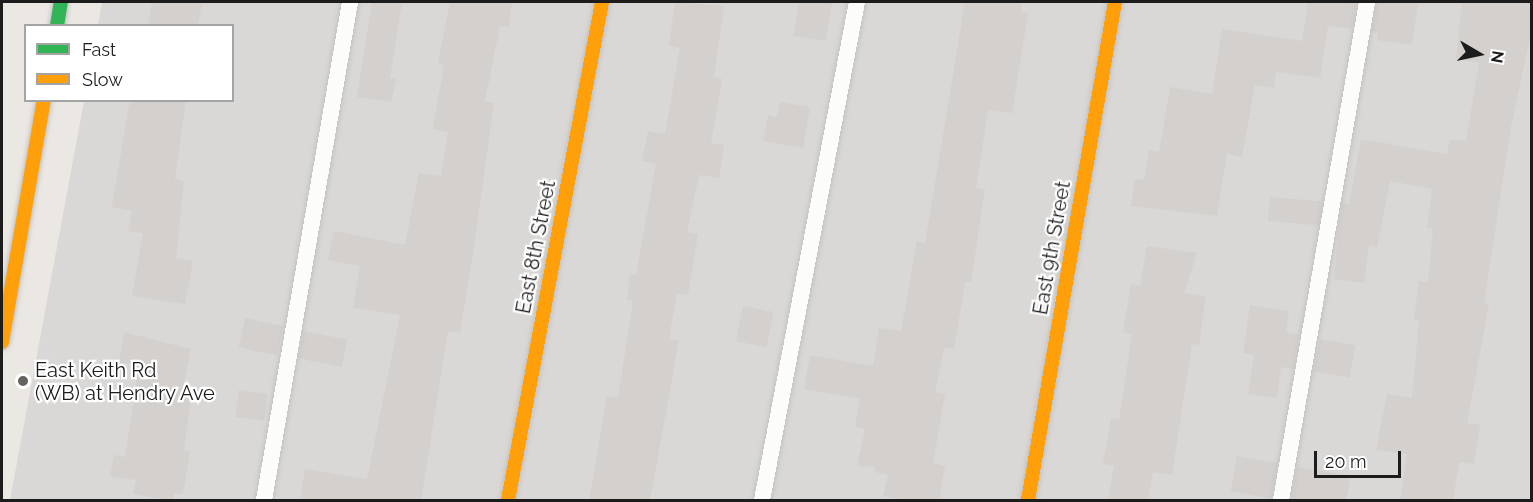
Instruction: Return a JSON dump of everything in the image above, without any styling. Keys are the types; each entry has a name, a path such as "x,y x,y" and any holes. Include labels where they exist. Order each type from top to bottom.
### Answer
{"street":[{"path":"57,24 61,2"},
{"name":"East 8th Street","path":"508,501 602,2"},
{"name":"East 9th Street","path":"1028,501 1115,2"},
{"path":"2,342 44,102"}],"lane":[{"path":"264,501 350,2"},
{"path":"762,501 857,2"},
{"path":"1281,501 1367,2"}],"shaded area":[{"path":"102,2 1531,2 1531,500 10,500 84,102 234,102 234,24 98,24"}],"building":[{"path":"152,2 202,2 198,24 148,24"},
{"path":"372,2 402,2 390,78 396,79 391,102 357,97"},
{"path":"450,2 512,2 509,27 500,26 485,101 494,103 473,254 460,333 448,331 421,501 300,501 305,469 367,479 400,315 353,308 360,266 328,260 334,231 405,245 419,173 441,176 448,132 433,129 444,65 438,63"},
{"path":"675,2 724,6 714,77 722,79 711,143 724,145 719,178 700,175 696,189 687,232 698,234 688,295 677,293 669,339 679,340 650,501 589,501 607,396 618,398 633,301 627,300 630,274 636,275 656,164 642,161 648,131 665,134 680,48 669,46"},
{"path":"799,2 832,2 826,41 793,36"},
{"path":"965,2 1022,2 1021,12 1028,13 1012,113 988,110 976,188 985,189 971,283 965,282 954,349 944,348 935,392 945,394 933,463 945,466 939,501 910,501 883,496 888,475 875,472 875,467 857,466 865,429 855,427 860,399 804,389 810,355 873,366 879,328 901,331 917,241 925,243"},
{"path":"1308,2 1356,2 1352,29 1328,26 1320,78 1276,72 1274,88 1255,85 1242,157 1227,154 1217,216 1131,206 1135,179 1144,180 1149,150 1159,152 1170,87 1212,94 1222,29 1302,41"},
{"path":"1377,2 1418,2 1412,45 1377,40 1378,33 1372,32"},
{"path":"1462,2 1532,2 1532,29 1511,127 1484,303 1489,304 1467,423 1480,425 1474,464 1459,462 1453,501 1400,501 1407,454 1376,450 1387,394 1412,398 1419,320 1414,319 1419,281 1428,282 1433,229 1427,228 1432,189 1390,181 1377,247 1369,245 1364,283 1334,279 1339,227 1343,203 1349,204 1361,139 1447,154 1450,139 1466,141 1479,63 1456,59"},
{"path":"130,102 186,102 175,179 184,181 176,258 193,261 185,304 132,296 143,233 128,231 132,211 112,207"},
{"path":"780,102 810,107 803,148 763,141 768,115 777,117"},
{"path":"1270,197 1322,202 1320,225 1268,221"},
{"path":"1147,246 1197,253 1184,293 1206,296 1199,345 1192,344 1172,475 1153,472 1148,501 1108,501 1114,466 1103,464 1111,418 1119,419 1132,334 1123,332 1131,284 1140,286"},
{"path":"1250,305 1289,311 1286,332 1299,335 1293,369 1281,367 1277,398 1248,394 1254,355 1243,353"},
{"path":"743,306 773,312 767,347 736,341"},
{"path":"245,318 283,326 277,355 239,347"},
{"path":"304,331 347,339 342,367 299,358"},
{"path":"124,332 191,349 183,386 193,387 184,450 190,452 183,494 174,494 173,501 133,494 136,480 110,477 114,455 125,457 139,365 119,363"},
{"path":"1320,339 1355,345 1350,378 1314,371"},
{"path":"239,390 268,394 264,421 235,417"},
{"path":"1237,456 1277,463 1271,499 1231,491"},
{"path":"1297,467 1351,476 1346,501 1292,501"}],"traffic: fast":[{"path":"57,24 61,2"}],"traffic: slow":[{"path":"508,500 602,2"},
{"path":"1028,500 1115,2"},
{"path":"2,342 44,102"}],"place":[{"name":"East Keith Rd (WB) at Hendry Ave","path":"23,381"}]}
